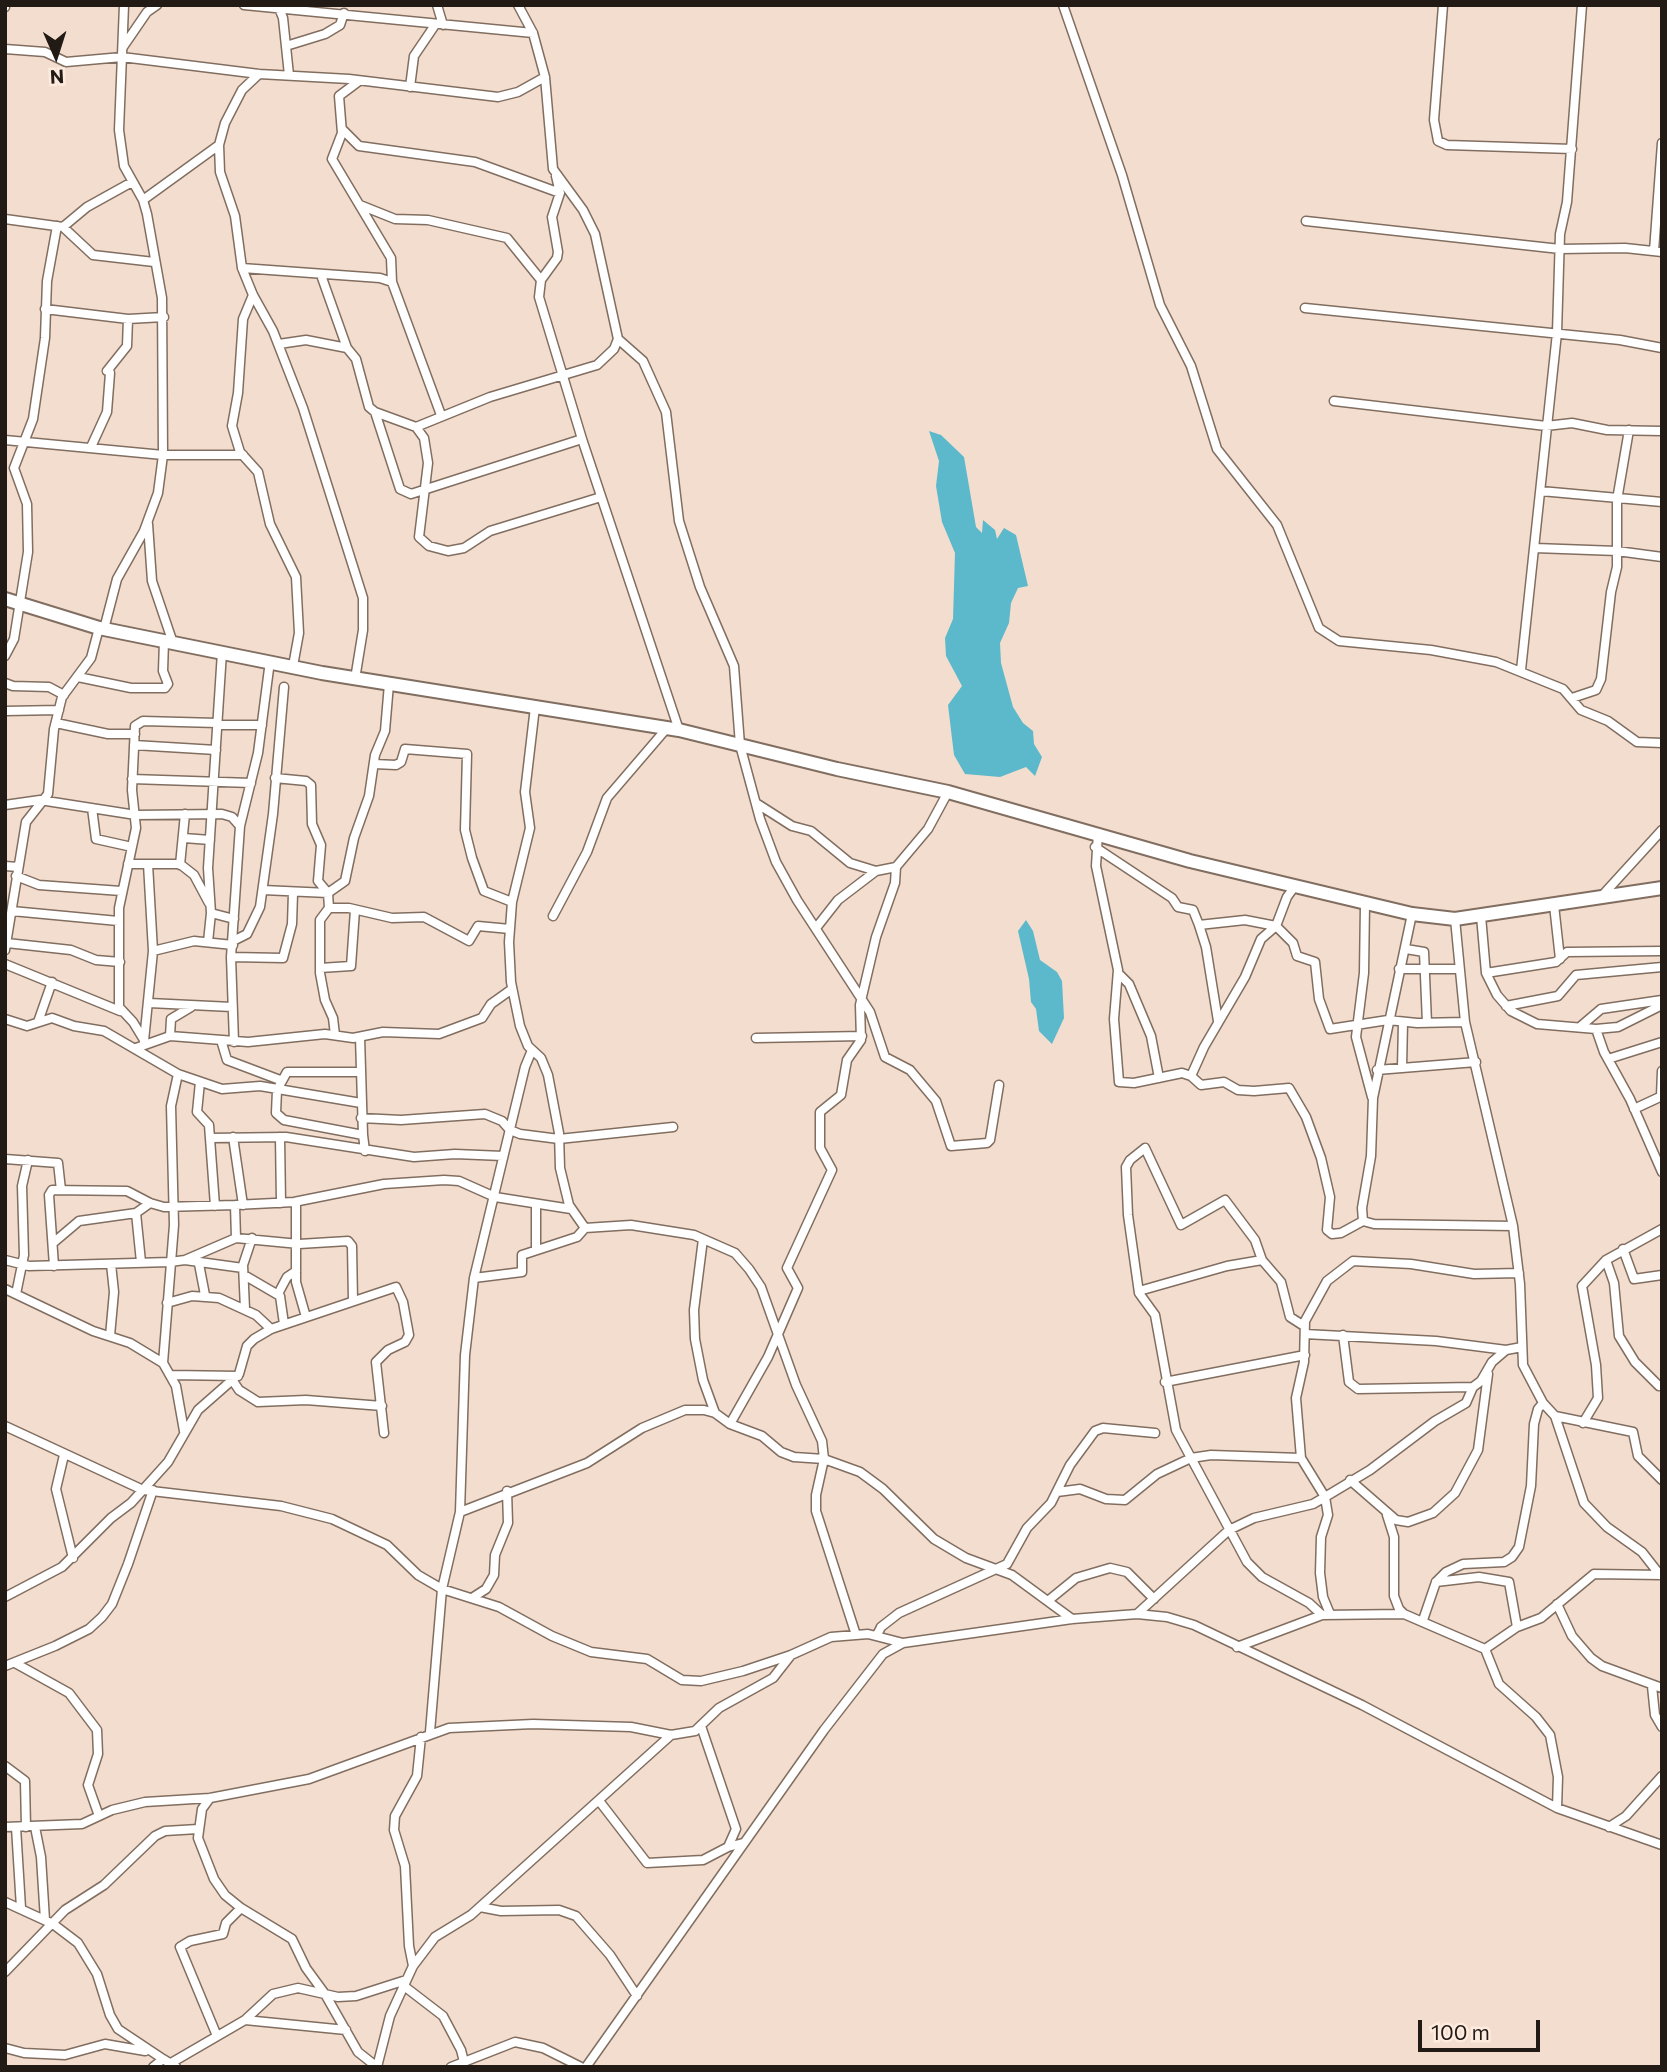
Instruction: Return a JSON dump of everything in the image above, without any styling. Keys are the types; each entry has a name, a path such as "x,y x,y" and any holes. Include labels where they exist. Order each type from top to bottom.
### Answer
{"street":[{"path":"120,962 96,960 71,950 6,946 27,818 50,789 59,710 64,695 91,658 117,579 148,520 158,493 163,455 164,317 143,200 124,166 119,130 124,5"},
{"path":"123,47 147,12 157,5"},
{"path":"244,5 533,33"},
{"path":"410,88 416,50 439,25 437,5"},
{"path":"518,5 533,33 545,76 553,169 560,193 552,217 557,258 541,280 541,310 673,729"},
{"path":"1063,5 1122,175 1160,305 1191,366 1217,449 1277,525 1319,628 1339,641 1431,650 1484,659 1521,670 1563,690 1584,712 1608,721 1637,742 1662,743"},
{"path":"1443,5 1434,120 1438,141 1447,145 1572,149"},
{"path":"1521,670 1557,333 1559,249 1572,149 1582,5"},
{"path":"278,7 283,18 289,75"},
{"path":"286,46 325,34 340,25 344,13"},
{"path":"5,50 45,52 66,62 122,57 259,74 360,81 498,97 518,92 545,76"},
{"path":"259,74 242,90 225,123 219,145 220,172 234,216 242,268 279,344 318,452 363,598 363,630 355,679"},
{"path":"360,81 339,96 342,130 332,159 391,258 392,282 440,415"},
{"path":"342,130 359,146 475,162 560,193"},
{"path":"1306,221 1559,249 1658,251 1662,143"},
{"path":"143,200 219,145"},
{"path":"416,427 440,415 597,365 614,349 618,339 595,234 583,210 553,169"},
{"path":"5,656 14,639 11,602 28,545 27,504 14,468 33,419 45,338 45,309 60,226 87,207 132,182"},
{"path":"358,205 395,219 428,220 507,238 541,280"},
{"path":"5,219 60,226 93,255 154,262"},
{"path":"242,268 380,278 392,282"},
{"path":"321,275 346,348 356,359 369,407 375,412 416,427 427,447 426,489 418,524 419,537 429,546 448,551 464,548 489,531 601,497"},
{"path":"253,295 243,319 238,393 232,418 237,446 258,472 270,524 296,577 299,633 293,666"},
{"path":"1305,308 1557,333 1662,348"},
{"path":"45,309 128,319 164,317"},
{"path":"91,447 107,412 109,372 127,346 128,319"},
{"path":"618,339 643,361 666,412 679,521 699,587 734,666 740,745 776,862 873,1017 885,1057 910,1070 936,1101 951,1146 990,1140 999,1085"},
{"path":"279,344 306,340 346,348"},
{"path":"1334,401 1546,426 1572,423 1601,430 1662,431"},
{"path":"375,412 400,489 411,494 582,439"},
{"path":"1572,698 1596,690 1601,679 1617,551 1617,500 1629,430"},
{"path":"5,440 163,455 243,455"},
{"path":"1541,491 1662,502"},
{"path":"78,677 131,688 165,688 168,684 163,671 169,642 152,581 148,520"},
{"path":"1535,548 1617,551 1662,557"},
{"path":"11,602 102,629 355,679 673,729 948,792 1098,833 1190,862 1412,914 1455,919 1662,888"},
{"path":"208,942 211,909 208,868 222,652"},
{"path":"234,1042 231,957 240,826 262,725 270,661"},
{"path":"5,683 13,686 49,687 64,695"},
{"path":"263,890 328,893 345,881 354,838 366,809 374,764 386,732 389,684"},
{"path":"153,951 189,942 233,943 249,931 259,912 284,687"},
{"path":"535,707 525,792 530,828 512,902 512,989 520,1026 532,1050 541,1058 548,1075 559,1139 560,1168 571,1209 585,1228"},
{"path":"5,711 59,710"},
{"path":"120,1011 118,921 136,814 132,779 135,725 143,721 262,725"},
{"path":"56,723 108,734 135,734"},
{"path":"553,916 587,852 607,799 673,729"},
{"path":"134,745 216,750"},
{"path":"374,764 396,765 401,762 405,749 467,754 465,830 479,881 484,891 512,902"},
{"path":"275,778 311,784 312,824 321,845 318,881 328,893 329,908 320,920 320,968 325,1000 333,1018 335,1035"},
{"path":"132,779 251,783"},
{"path":"730,1424 778,1337 798,1288 797,1281 787,1268 827,1187 832,1170 820,1148 820,1112 841,1095 847,1060 862,1035 862,1000 876,937 895,883 896,867 928,829 948,792"},
{"path":"5,805 43,801 136,814 212,814 230,816 240,826"},
{"path":"756,803 793,826 811,831 850,863 876,871"},
{"path":"92,808 96,839 132,847"},
{"path":"183,867 185,814"},
{"path":"1600,898 1662,830"},
{"path":"1098,833 1096,866 1118,973 1114,1019 1119,1082 1124,1084 1182,1073 1191,1076 1196,1083 1224,1082 1238,1090 1289,1088 1306,1117 1321,1158 1329,1197 1327,1230 1332,1234 1341,1233 1363,1221 1374,1224 1513,1226"},
{"path":"184,838 210,840"},
{"path":"1096,847 1172,898 1178,907 1193,910 1206,947 1218,1020"},
{"path":"128,864 208,868"},
{"path":"141,1044 149,1003 153,951 148,864"},
{"path":"5,866 40,886 121,891"},
{"path":"183,867 196,878 211,909 234,919"},
{"path":"816,928 838,900 876,871 896,867"},
{"path":"1191,1076 1218,1020 1245,977 1261,939 1276,926 1295,886"},
{"path":"231,957 284,958 292,924 293,893"},
{"path":"1365,904 1364,972 1356,1044 1373,1098"},
{"path":"1554,905 1560,959"},
{"path":"329,908 393,918 424,917 469,941 478,926 510,929"},
{"path":"320,968 351,966 355,910"},
{"path":"12,911 118,921"},
{"path":"1363,1221 1362,1208 1371,1156 1377,1069 1412,914"},
{"path":"1481,916 1486,973 1506,1006 1538,1024 1581,1026 1596,1030 1618,1027 1662,1005"},
{"path":"1455,919 1465,1022 1513,1226 1525,1369 1543,1403 1555,1416 1584,1503 1607,1527 1642,1552 1661,1575"},
{"path":"1199,925 1245,920 1276,926 1293,943 1297,956 1315,962 1319,999 1328,1027 1333,1029 1388,1020 1465,1022"},
{"path":"1406,949 1424,950 1427,1023"},
{"path":"1486,973 1560,959 1567,952 1662,951"},
{"path":"5,964 120,1011 134,1022 141,1044"},
{"path":"1506,1006 1558,996 1576,975 1662,967"},
{"path":"1399,969 1458,970"},
{"path":"1118,973 1129,984 1150,1036 1159,1078"},
{"path":"38,1022 52,982"},
{"path":"141,1044 170,1036 234,1042 335,1035 360,1037 383,1032 422,1035 445,1032 482,1018 491,1004 512,989"},
{"path":"1581,1026 1601,1009 1662,1000"},
{"path":"149,1003 232,1007"},
{"path":"170,1036 171,1019 191,1007"},
{"path":"5,1019 26,1026 52,1018 74,1026 104,1031 141,1044 178,1074 225,1090 244,1086 361,1103"},
{"path":"1402,1068 1403,1022"},
{"path":"1596,1030 1662,1172"},
{"path":"756,1038 862,1035"},
{"path":"360,1037 361,1118 365,1151"},
{"path":"221,1040 227,1060 280,1080"},
{"path":"1608,1059 1662,1042"},
{"path":"430,1732 442,1589 460,1512 465,1355 474,1278 532,1050"},
{"path":"1377,1069 1476,1062"},
{"path":"360,1072 289,1071 280,1080 277,1090 276,1115 281,1119 363,1135"},
{"path":"1634,1110 1661,1096 1662,1071"},
{"path":"163,1363 173,1207 171,1106 178,1074"},
{"path":"200,1082 197,1111 208,1124 215,1206"},
{"path":"361,1118 401,1120 485,1114 502,1121 510,1130 559,1139 673,1127"},
{"path":"233,1137 239,1205 236,1238"},
{"path":"210,1138 280,1137 415,1157 456,1154 503,1156"},
{"path":"280,1137 281,1203"},
{"path":"1326,1614 1253,1570 1171,1419 1155,1314 1139,1291 1128,1215 1126,1167 1145,1148 1180,1224 1225,1200 1255,1240 1262,1260 1281,1282 1290,1317 1305,1330 1506,1350 1522,1347"},
{"path":"5,1159 59,1164 61,1190"},
{"path":"16,1294 25,1232 22,1186 29,1160"},
{"path":"54,1266 49,1192 61,1190 127,1191 150,1203 173,1207 215,1206 296,1202 384,1184 444,1180 459,1181 495,1197 571,1209"},
{"path":"296,1202 299,1244 296,1271 306,1317"},
{"path":"53,1243 79,1221 136,1213 150,1203"},
{"path":"536,1204 536,1250"},
{"path":"136,1213 141,1262"},
{"path":"474,1278 522,1272 522,1255 577,1237 585,1228 613,1224 641,1226 703,1239 735,1253 750,1269 761,1287 778,1337 822,1441 824,1459 818,1480 817,1511 834,1574 856,1635"},
{"path":"1583,1423 1598,1398 1596,1364 1582,1286 1606,1260 1662,1229"},
{"path":"5,1259 22,1265 54,1266 170,1262 185,1260 236,1238 299,1244 350,1242 353,1301"},
{"path":"245,1309 244,1271 251,1238"},
{"path":"703,1239 694,1310 695,1339 702,1380 715,1413"},
{"path":"1623,1250 1634,1279 1662,1275"},
{"path":"185,1260 244,1271 278,1294 284,1324"},
{"path":"1139,1291 1262,1260"},
{"path":"1606,1260 1614,1283 1619,1336 1635,1362 1659,1386"},
{"path":"1326,1614 1320,1573 1321,1537 1328,1515 1325,1497 1301,1458 1296,1398 1305,1355 1305,1330 1327,1281 1350,1261 1402,1263 1474,1274 1519,1273"},
{"path":"110,1336 114,1284 111,1264"},
{"path":"199,1264 205,1295"},
{"path":"278,1294 286,1277 296,1271"},
{"path":"5,1597 73,1558 148,1490 198,1410 235,1379 248,1345 271,1329 387,1288 400,1289 409,1335 407,1341 388,1350 376,1362 384,1433"},
{"path":"5,1289 149,1352 163,1363 176,1385 184,1431"},
{"path":"167,1303 205,1295 245,1309 271,1329"},
{"path":"1343,1335 1349,1382 1358,1389 1473,1387"},
{"path":"1137,1614 1229,1530 1254,1518 1313,1504 1370,1470 1435,1421 1466,1403 1473,1387 1506,1350"},
{"path":"1165,1382 1305,1355"},
{"path":"1350,1480 1387,1515 1408,1522 1433,1513 1455,1493 1478,1450 1489,1367"},
{"path":"171,1376 235,1379"},
{"path":"235,1379 239,1390 258,1402 306,1400 382,1406"},
{"path":"1423,1620 1436,1583 1454,1566 1504,1562 1512,1557 1519,1547 1531,1486 1534,1424 1538,1409 1543,1403"},
{"path":"460,1512 587,1463 642,1428 685,1410 704,1409 730,1424 762,1436 782,1452 794,1457 824,1459 860,1472 875,1483 918,1526 956,1553 999,1569 1049,1600 1072,1619"},
{"path":"1555,1416 1633,1432 1638,1456 1662,1480"},
{"path":"5,1426 64,1455 148,1490 281,1506 332,1519 387,1545 418,1575 442,1589 499,1607 552,1636 591,1652 647,1659 682,1680 716,1678 791,1656 831,1637 877,1635 903,1643"},
{"path":"877,1635 881,1627 899,1613 1007,1563 1027,1528 1051,1503 1070,1465 1095,1431 1103,1428 1155,1433"},
{"path":"64,1455 56,1489 73,1558"},
{"path":"1057,1492 1080,1489 1106,1499 1125,1500 1157,1474 1191,1458 1211,1455 1301,1458"},
{"path":"5,1666 89,1629 102,1617 112,1604 128,1564 148,1490"},
{"path":"472,1598 486,1589 494,1575 495,1555 508,1524 507,1492"},
{"path":"1387,1515 1394,1537 1394,1596 1404,1614"},
{"path":"1049,1600 1076,1578 1110,1567 1127,1572 1154,1599"},
{"path":"1485,1650 1517,1627 1541,1618 1594,1574 1661,1575"},
{"path":"1436,1583 1479,1577 1509,1582 1517,1627"},
{"path":"1557,1604 1572,1636 1591,1658 1662,1688"},
{"path":"451,2067 515,2042 543,2048 583,2067 636,1997 824,1730 883,1654 903,1643 1072,1619 1137,1614 1167,1617 1194,1626 1362,1705 1557,1808 1662,1845"},
{"path":"1237,1647 1326,1614 1404,1614 1423,1620 1485,1650 1499,1684 1536,1717 1550,1735 1558,1777 1557,1808"},
{"path":"5,1827 82,1824 145,1802 210,1798 309,1779 354,1760 388,1752 430,1732 460,1727 533,1724 631,1727 671,1735 695,1731 719,1708 773,1678 791,1656"},
{"path":"15,1663 69,1693 97,1730 98,1754 88,1785 99,1816"},
{"path":"1652,1686 1655,1715 1662,1727"},
{"path":"701,1726 736,1829 728,1847"},
{"path":"210,1798 202,1810 198,1829 201,1853 214,1879 225,1895 241,1908 292,1939 306,1968 325,1994 358,2052 377,2067 390,2015 414,1966 435,1937 480,1907 600,1802 625,1775 671,1735"},
{"path":"414,1966 409,1946 405,1866 394,1830 395,1816 416,1776 421,1737"},
{"path":"5,1766 25,1781 30,1827 41,1857 49,1922"},
{"path":"1609,1827 1626,1816 1662,1776"},
{"path":"600,1802 647,1863 674,1864 704,1860 728,1847 744,1843"},
{"path":"16,1827 21,1908"},
{"path":"5,1972 49,1922 104,1885 155,1836 172,1830 198,1829"},
{"path":"5,1902 49,1922 78,1943 87,1955 118,2029 170,2063"},
{"path":"480,1907 501,1911 559,1910 576,1916 610,1955 636,1997"},
{"path":"217,2036 180,1947 190,1941 223,1934 226,1923 241,1908"},
{"path":"153,2067 170,2063 245,2020 273,1994 298,1988 325,1994 356,1996 405,1983"},
{"path":"405,1983 443,2016 461,2050 464,2062"},
{"path":"245,2020 346,2030"},
{"path":"5,2048 24,2053 65,2055 105,2044 151,2052"}],"water":[{"path":"929,431 941,435 964,457 976,527 982,533 983,520 995,530 997,539 1004,528 1016,535 1028,586 1018,588 1011,603 1009,623 1000,643 1001,663 1013,707 1023,723 1033,731 1034,744 1042,757 1035,776 1026,767 1000,777 965,774 954,755 948,705 962,686 946,656 945,638 953,619 955,553 942,522 936,486 939,461"},
{"path":"1026,920 1033,931 1040,960 1057,972 1062,981 1064,1018 1052,1044 1039,1031 1036,1009 1031,1002 1029,979 1018,931"}]}
